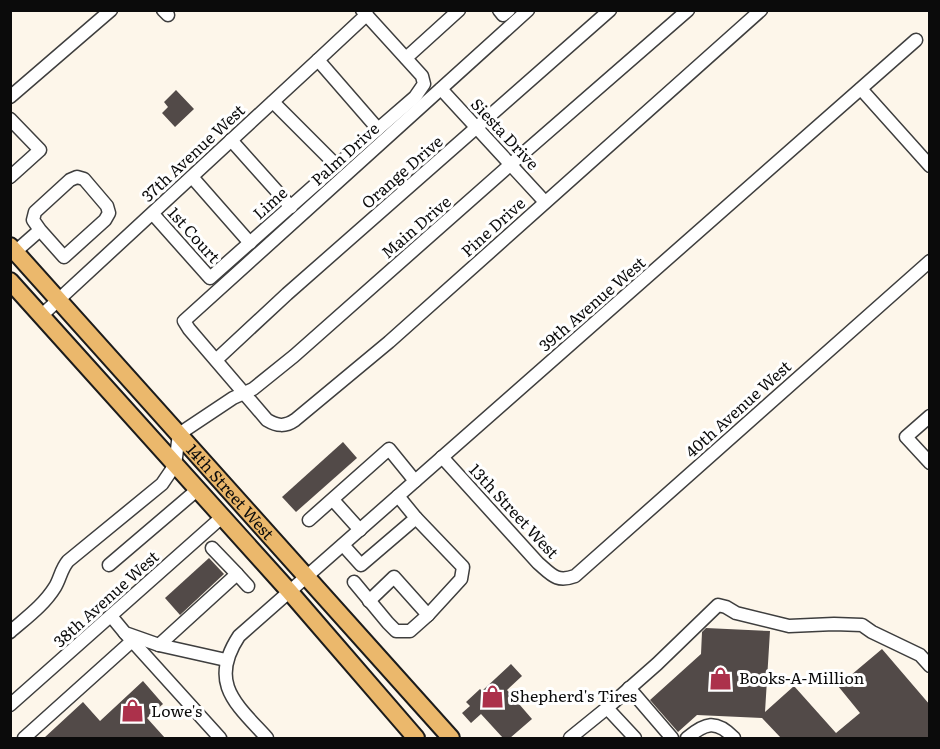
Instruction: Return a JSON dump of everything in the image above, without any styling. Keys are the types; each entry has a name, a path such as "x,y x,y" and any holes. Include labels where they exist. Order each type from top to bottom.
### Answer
{"main road":[{"name":"14th Street West","path":"13,249 451,738"},
{"name":"14th Street West","path":"12,287 42,315 289,591 416,738"}],"street":[{"path":"13,91 111,10"},
{"path":"364,12 406,58 459,10"},
{"path":"499,10 503,15 509,10"},
{"name":"Palm Drive","path":"184,321 528,10"},
{"name":"Orange Drive","path":"216,360 287,294 610,10"},
{"name":"Main Drive","path":"179,434 233,398 253,389 294,356 688,10"},
{"name":"Pine Drive","path":"184,321 267,420 279,425 291,423 389,342 761,10"},
{"name":"37th Avenue West","path":"42,315 363,18 364,12"},
{"name":"39th Avenue West","path":"226,660 239,636 289,591 916,40"},
{"name":"Lime","path":"210,278 415,97 424,84 422,76 406,58"},
{"path":"318,60 378,129"},
{"name":"Siesta Drive","path":"441,89 545,202"},
{"path":"861,89 930,166"},
{"path":"273,102 337,166"},
{"path":"10,119 40,150 10,177"},
{"path":"231,140 291,207"},
{"path":"192,177 250,243"},
{"path":"73,178 84,179 109,213 108,217 64,257 40,230 33,220 35,213 73,178"},
{"name":"1st Court","path":"153,214 210,278"},
{"path":"13,249 40,230"},
{"name":"40th Avenue West","path":"567,579 582,570 930,261"},
{"path":"929,463 906,437 930,416"},
{"path":"10,632 44,601 58,583 63,566 68,561 162,484 175,465 179,434"},
{"path":"309,520 389,449 416,481"},
{"name":"13th Street West","path":"442,457 538,562 556,578 567,579"},
{"path":"109,565 197,490"},
{"path":"354,582 396,631 410,631 461,579 463,567 398,496"},
{"path":"333,500 360,530"},
{"name":"38th Avenue West","path":"11,704 222,517"},
{"path":"343,545 361,565 416,518"},
{"path":"212,548 248,586"},
{"path":"159,645 237,574"},
{"path":"369,601 394,578 428,615"},
{"path":"570,738 607,708 718,605 736,613 789,626 862,625 920,655 930,666"},
{"path":"111,616 220,738"},
{"path":"129,637 226,660 225,674 229,692 238,706 267,738"},
{"path":"24,738 129,637"},
{"path":"629,688 672,738"},
{"path":"607,708 635,738"},
{"path":"687,738 700,728 711,725 724,729 734,738"}],"building":[{"path":"176,90 194,109 175,127 162,113 168,107 164,102"},
{"path":"343,442 357,458 296,512 282,497"},
{"path":"209,558 224,574 180,615 165,598"},
{"path":"706,628 770,631 765,712 794,686 836,733 860,713 838,686 882,649 930,705 930,738 781,738 762,718 697,715 678,732 650,700 701,654 702,632"},
{"name":"Shepherd's Tires","path":"511,664 522,676 507,690 532,719 510,738 503,738 481,714 471,723 462,713 470,706 466,702 480,689 482,691"},
{"name":"Lowe's","path":"143,681 163,704 147,718 165,738 44,738 83,702 100,721"}],"place":[{"name":"Books-A-Million","path":"721,678"},
{"name":"Shepherd's Tires","path":"492,696"},
{"name":"Lowe's","path":"133,711"}]}
